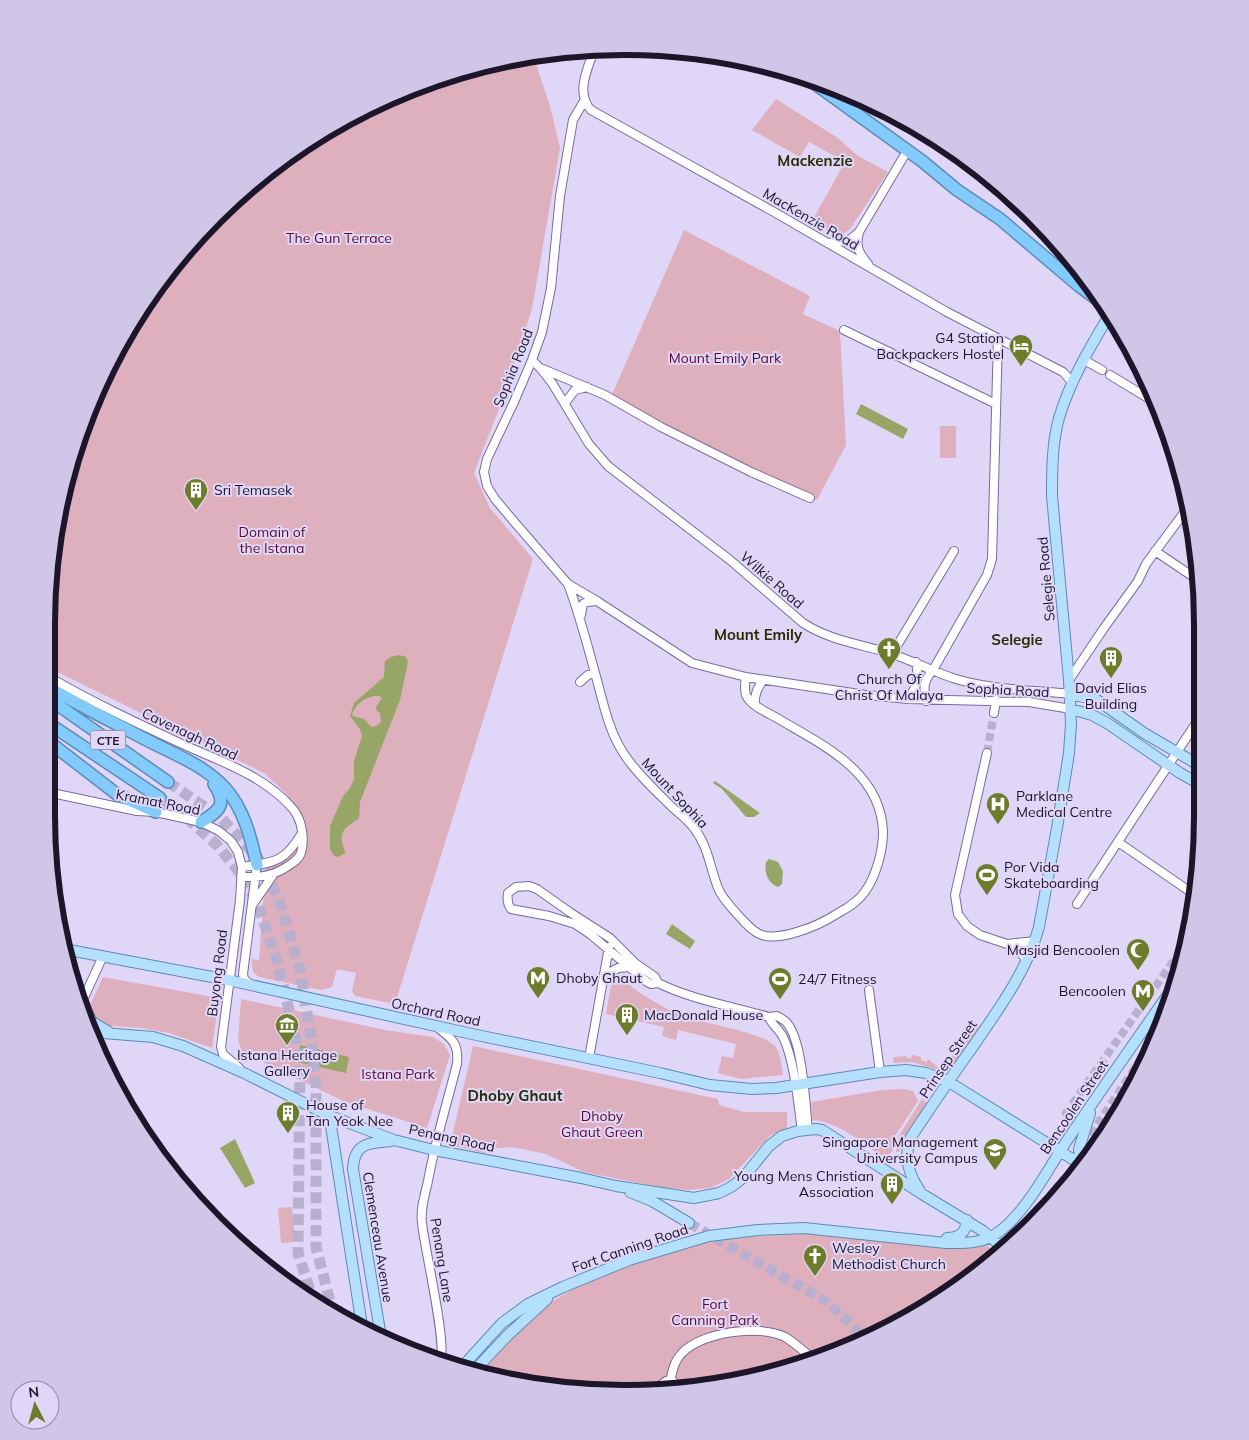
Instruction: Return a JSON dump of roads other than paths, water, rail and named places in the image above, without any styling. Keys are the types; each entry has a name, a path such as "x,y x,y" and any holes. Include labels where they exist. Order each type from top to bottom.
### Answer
{"highway":[{"path":"826,92 957,190 1000,219 1085,290"},
{"path":"55,691 184,758 206,772 225,788 245,820 251,835 256,871"},
{"name":"CTE","path":"55,703 168,782"},
{"name":"CTE","path":"55,728 160,798"},
{"path":"55,746 118,795 156,812"},
{"path":"201,822 218,811 222,800 220,792 206,772"}],"main road":[{"name":"Selegie Road","path":"1035,941 1058,828 1069,753 1071,709 1052,496 1052,472 1059,420 1073,382 1106,321"},
{"path":"1070,694 1098,700 1144,733 1194,762"},
{"path":"1071,709 1092,715 1108,723 1194,780"},
{"name":"Prinsep Street","path":"922,1194 910,1172 907,1160 908,1144 997,1011 1027,960 1035,941"},
{"name":"Orchard Road","path":"71,950 252,985 724,1087 752,1089 799,1085 880,1072 913,1071 926,1073 948,1082 1076,1162"},
{"name":"Bencoolen Street","path":"991,1236 1011,1222 1028,1199 1163,1002"},
{"path":"94,1023 112,1034"},
{"name":"Penang Road","path":"98,1033 153,1037 166,1040 244,1073 328,1115 394,1140 434,1150 616,1186 694,1198 719,1193 743,1178 775,1141 791,1133 805,1130"},
{"path":"1080,1156 1079,1148 1091,1106"},
{"path":"328,1115 361,1320"},
{"path":"805,1130 819,1130 831,1134 922,1194 967,1220 991,1236 999,1244"},
{"name":"Clemenceau Avenue","path":"380,1329 353,1163 358,1151 370,1142 394,1140"},
{"path":"616,1186 652,1201 689,1223"},
{"path":"342,1199 357,1197"},
{"name":"Fort Canning Road","path":"920,1240 958,1236 966,1229 967,1220"},
{"name":"Fort Canning Road","path":"466,1363 515,1312 539,1299 594,1274 646,1254 709,1236 758,1230 804,1228 946,1243 982,1241 991,1236"},
{"path":"478,1366 508,1334 556,1292"}],"street":[{"path":"584,100 585,77 592,56"},
{"name":"MacKenzie Road","path":"584,100 591,110 869,266 947,312 1063,372 1073,382"},
{"name":"Sophia Road","path":"584,100 573,120 560,196 549,300 540,340 487,459 484,472 487,486 495,499 568,584 692,663 746,677 866,695 926,701 996,700 1029,702 1071,709"},
{"path":"828,243 848,241 859,232 907,151"},
{"path":"859,232 857,246 859,253 869,266"},
{"path":"844,330 996,404"},
{"path":"926,701 924,684 926,678 933,670 988,575 992,559 998,338"},
{"name":"Wilkie Road","path":"532,360 541,369 565,403 589,444 608,466 730,560 803,623 815,631 892,654 955,679 974,684 1070,694"},
{"path":"1084,360 1102,370"},
{"path":"541,369 605,395 661,427 751,472 810,498"},
{"path":"1110,375 1146,397"},
{"path":"565,403 575,390 587,387"},
{"path":"1069,680 1138,581 1146,564 1183,514"},
{"path":"1155,551 1192,576"},
{"path":"892,654 954,552"},
{"name":"Mount Sophia","path":"568,584 581,620 612,732 625,757 646,782 693,826 708,852 718,889 749,927 760,934 769,936 785,935 828,920 864,894 870,884 880,856 883,833 876,801 863,778 852,766 839,755 755,705"},
{"path":"581,620 583,604 586,602 600,603"},
{"path":"908,699 916,688 918,680 916,662"},
{"path":"580,682 588,675 595,673"},
{"path":"746,677 746,696 755,705"},
{"name":"Cavenagh Road","path":"55,680 91,701 245,773 273,791 294,810 298,817 303,844 297,860 274,875 242,867"},
{"path":"755,705 756,692 763,680"},
{"path":"994,713 996,700"},
{"path":"1077,904 1194,727"},
{"path":"987,753 956,895 958,914 968,926 991,939 1012,944 1035,941"},
{"name":"Kramat Road","path":"55,794 201,822 219,831 231,841 238,852 242,867"},
{"name":"Cavenagh Road","path":"241,877 281,859 290,851 302,833"},
{"path":"1118,842 1189,891"},
{"name":"Buyong Road","path":"242,867 240,900 228,980 221,1047 223,1054 244,1073"},
{"name":"Buyong Road","path":"252,985 244,979 243,974 256,871"},
{"path":"252,905 274,875"},
{"path":"658,983 655,977 635,963 610,938 571,914 537,889 529,886 516,887 508,893 508,906 515,911 530,912 569,921 590,934 651,984 658,983 692,997 756,1009 769,1017 771,1023 779,1029 785,1040 799,1085 805,1130"},
{"path":"589,1058 610,938"},
{"path":"1012,944 1027,960"},
{"path":"84,996 103,956"},
{"path":"605,975 618,968 629,967"},
{"path":"869,990 880,1072"},
{"name":"Penang Lane","path":"435,1026 452,1039 456,1044 458,1053 457,1064 434,1150 422,1216 426,1250 442,1339 442,1355"},
{"path":"663,1384 670,1380 675,1362 683,1352 704,1340 754,1329 784,1337 807,1355"},
{"path":"670,1380 675,1383"}],"tunnel":[{"path":"987,753 994,713"},
{"path":"168,782 222,819 259,859 279,900 300,969 311,1038 316,1084 316,1247 330,1303"},
{"path":"160,798 178,810 218,846 240,873 258,905 278,964 300,1056 298,1253 310,1290"},
{"path":"1133,1072 1092,1132 1066,1113 1172,963 1175,964"},
{"path":"689,1223 827,1302 861,1333"}],"place":[{"name":"G4 Station Backpackers Hostel","path":"1021,367"},
{"name":"Sri Temasek","path":"196,511"},
{"name":"Church Of Christ Of Malaya","path":"889,670"},
{"name":"David Elias Building","path":"1111,679"},
{"name":"Parklane Medical Centre","path":"998,825"},
{"name":"Por Vida Skateboarding","path":"987,896"},
{"name":"Masjid Bencoolen","path":"1138,971"},
{"name":"Dhoby Ghaut","path":"538,999"},
{"name":"24/7 Fitness","path":"780,1000"},
{"name":"Bencoolen","path":"1143,1012"},
{"name":"MacDonald House","path":"627,1036"},
{"name":"Istana Heritage Gallery","path":"287,1046"},
{"name":"House of Tan Yeok Nee","path":"288,1134"},
{"name":"Singapore Management University Campus","path":"995,1171"},
{"name":"Young Mens Christian Association","path":"892,1205"},
{"name":"Wesley Methodist Church","path":"815,1277"}],"district":[{"name":"Mackenzie","path":"815,160"},
{"name":"Mount Emily","path":"758,634"},
{"name":"Selegie","path":"1017,639"},
{"name":"Dhoby Ghaut","path":"515,1095"}],"park label":[{"name":"The Gun Terrace","path":"339,238"},
{"name":"Mount Emily Park","path":"725,358"},
{"name":"Domain of the Istana","path":"272,540"},
{"name":"Istana Park","path":"398,1074"},
{"name":"Dhoby Ghaut Green","path":"602,1124"},
{"name":"Fort Canning Park","path":"715,1312"}]}
